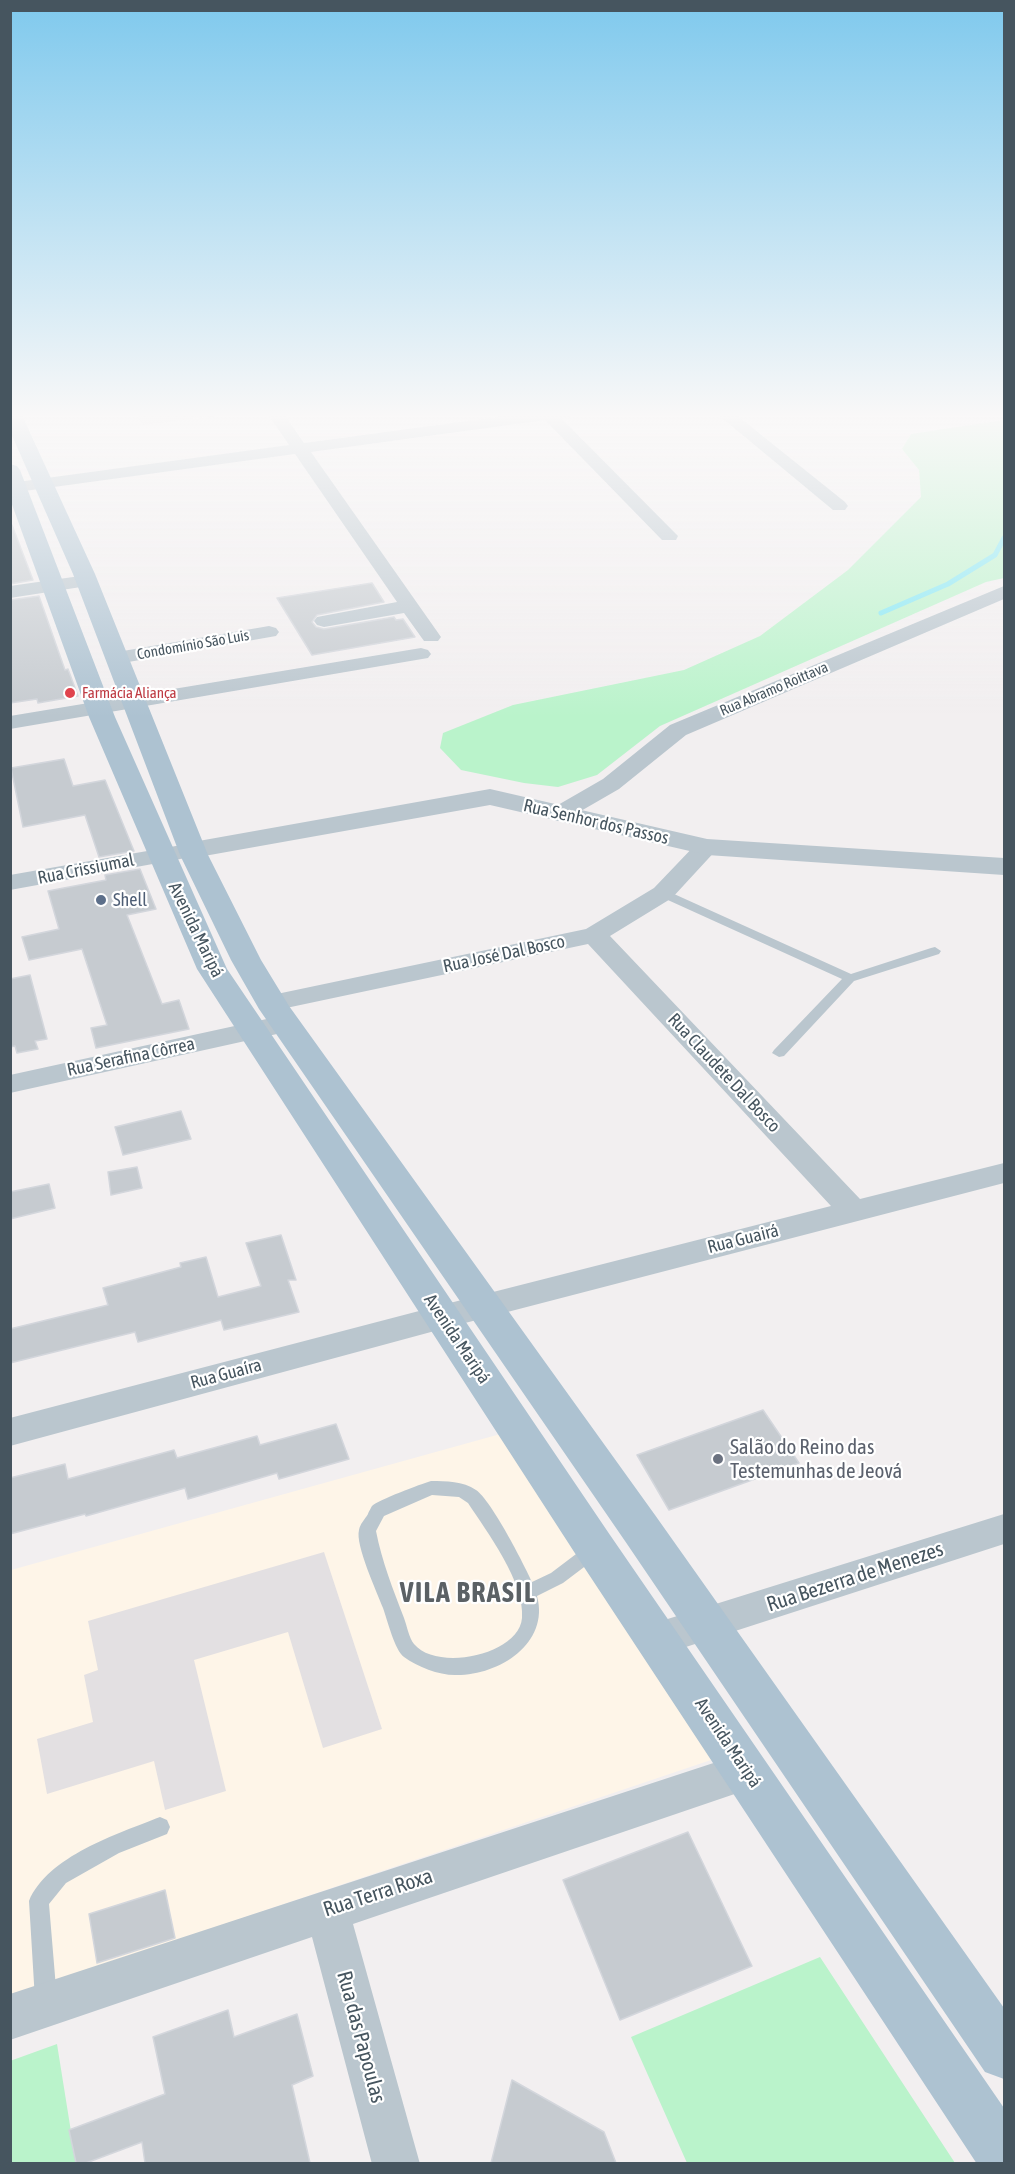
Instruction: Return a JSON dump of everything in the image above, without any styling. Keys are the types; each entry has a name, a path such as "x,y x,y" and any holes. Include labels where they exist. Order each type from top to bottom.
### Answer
{"main road":[{"name":"Avenida Maripá","path":"36,514 70,583 117,658 136,703 212,969 267,1026 482,1306 640,1528 1005,2053"},
{"name":"Avenida Maripá","path":"70,583 98,709 177,853"},
{"path":"98,709 108,712 136,703"},
{"name":"Avenida Maripá","path":"267,1026 442,1317 595,1548 1005,2155"},
{"path":"595,1548 610,1551 631,1543 640,1528"}],"street":[{"path":"136,703 426,645 410,606 345,514"},
{"path":"649,514 669,536"},
{"path":"10,592 70,583"},
{"name":"Rua Abramo Roittava","path":"559,814 611,784 678,730 1005,592"},
{"path":"324,621 410,606"},
{"name":"Condomínio São Luis","path":"117,658 269,632"},
{"path":"10,723 98,709"},
{"name":"Rua Senhor dos Passos","path":"177,853 490,797 707,847 1005,867"},
{"name":"Rua José Dal Bosco","path":"267,1026 594,935 663,893 707,847"},
{"name":"Rua Crissiumal","path":"10,883 177,853"},
{"name":"Rua Claudete Dal Bosco","path":"594,935 853,1210"},
{"name":"Rua Serafina Côrrea","path":"10,1084 267,1026"},
{"name":"Rua Guairá","path":"442,1317 1004,1173"},
{"name":"Rua Guaíra","path":"10,1432 442,1317"},
{"name":"Rua Bezerra de Menezes","path":"658,1639 1005,1529"},
{"name":"Rua Terra Roxa","path":"28,2011 747,1772"},
{"name":"Rua das Papoulas","path":"327,1910 396,2163"}],"lane":[{"path":"663,893 850,978"},
{"path":"779,1053 850,978 935,951"},
{"path":"431,1488 466,1491 474,1498 528,1592 531,1619 521,1640 506,1653 460,1667 446,1666 417,1657 407,1649 372,1556 367,1531 378,1511 431,1488"},
{"path":"528,1592 557,1578 595,1548"},
{"path":"28,2011 39,1901 59,1876 112,1846 160,1827"}],"shaded area":[{"path":"504,1433 714,1759 11,1996 11,1570"},
{"path":"324,1552 382,1729 323,1748 288,1632 194,1660 226,1791 165,1810 154,1761 47,1794 37,1739 93,1722 84,1675 98,1670 88,1621"}],"green space":[{"path":"904,514 1004,514 1004,578 986,582 660,726 597,775 558,787 524,783 461,770 440,748 443,733 513,705 684,670 760,636 848,570"},
{"path":"820,1957 955,2163 687,2163 631,2037"},
{"path":"57,2044 76,2163 11,2163 10,2061"}],"building":[{"path":"12,525 33,580 10,584"},
{"path":"372,583 384,602 317,615 312,622 316,627 324,629 394,617 396,620 403,619 415,637 312,655 277,598"},
{"path":"39,596 65,670 68,669 78,696 38,703 37,699 10,703 10,600"},
{"path":"64,759 73,786 105,780 134,851 99,857 85,815 23,827 11,768"},
{"path":"140,869 156,909 127,915 162,1004 179,1000 189,1029 96,1048 91,1028 107,1025 82,949 29,960 22,937 59,929 48,891 106,880 105,875"},
{"path":"30,975 47,1039 35,1041 38,1049 17,1053 15,1046 10,1047 10,979"},
{"path":"181,1111 191,1139 123,1155 115,1127"},
{"path":"137,1167 142,1188 111,1195 108,1172"},
{"path":"49,1184 55,1208 10,1219 10,1192"},
{"path":"281,1235 296,1280 288,1280 299,1312 224,1330 221,1320 138,1342 135,1332 10,1363 10,1329 108,1305 103,1288 181,1267 180,1263 206,1257 218,1297 261,1286 246,1243"},
{"name":"Salão do Reino das Testemunhas de Jeová","path":"763,1410 799,1463 669,1510 637,1455"},
{"path":"336,1424 349,1459 279,1479 277,1473 188,1499 185,1488 86,1516 85,1514 10,1534 10,1478 65,1464 68,1479 174,1450 177,1458 257,1436 260,1445"},
{"path":"688,1832 752,1966 620,2020 563,1880"},
{"path":"165,1890 175,1938 97,1963 89,1914"},
{"path":"228,2010 234,2037 297,2014 313,2076 292,2085 310,2163 145,2163 142,2142 86,2163 76,2163 69,2130 165,2094 153,2037"},
{"path":"512,2080 604,2132 616,2163 491,2163"}],"waterway":[{"path":"881,613 948,584 995,555 1004,538"}],"place":[{"name":"Farmácia Aliança","path":"70,693"},
{"name":"Shell","path":"101,900"},
{"name":"Salão do Reino das Testemunhas de Jeová","path":"718,1459"}],"district":[{"name":"VILA BRASIL","path":"468,1593"}]}
